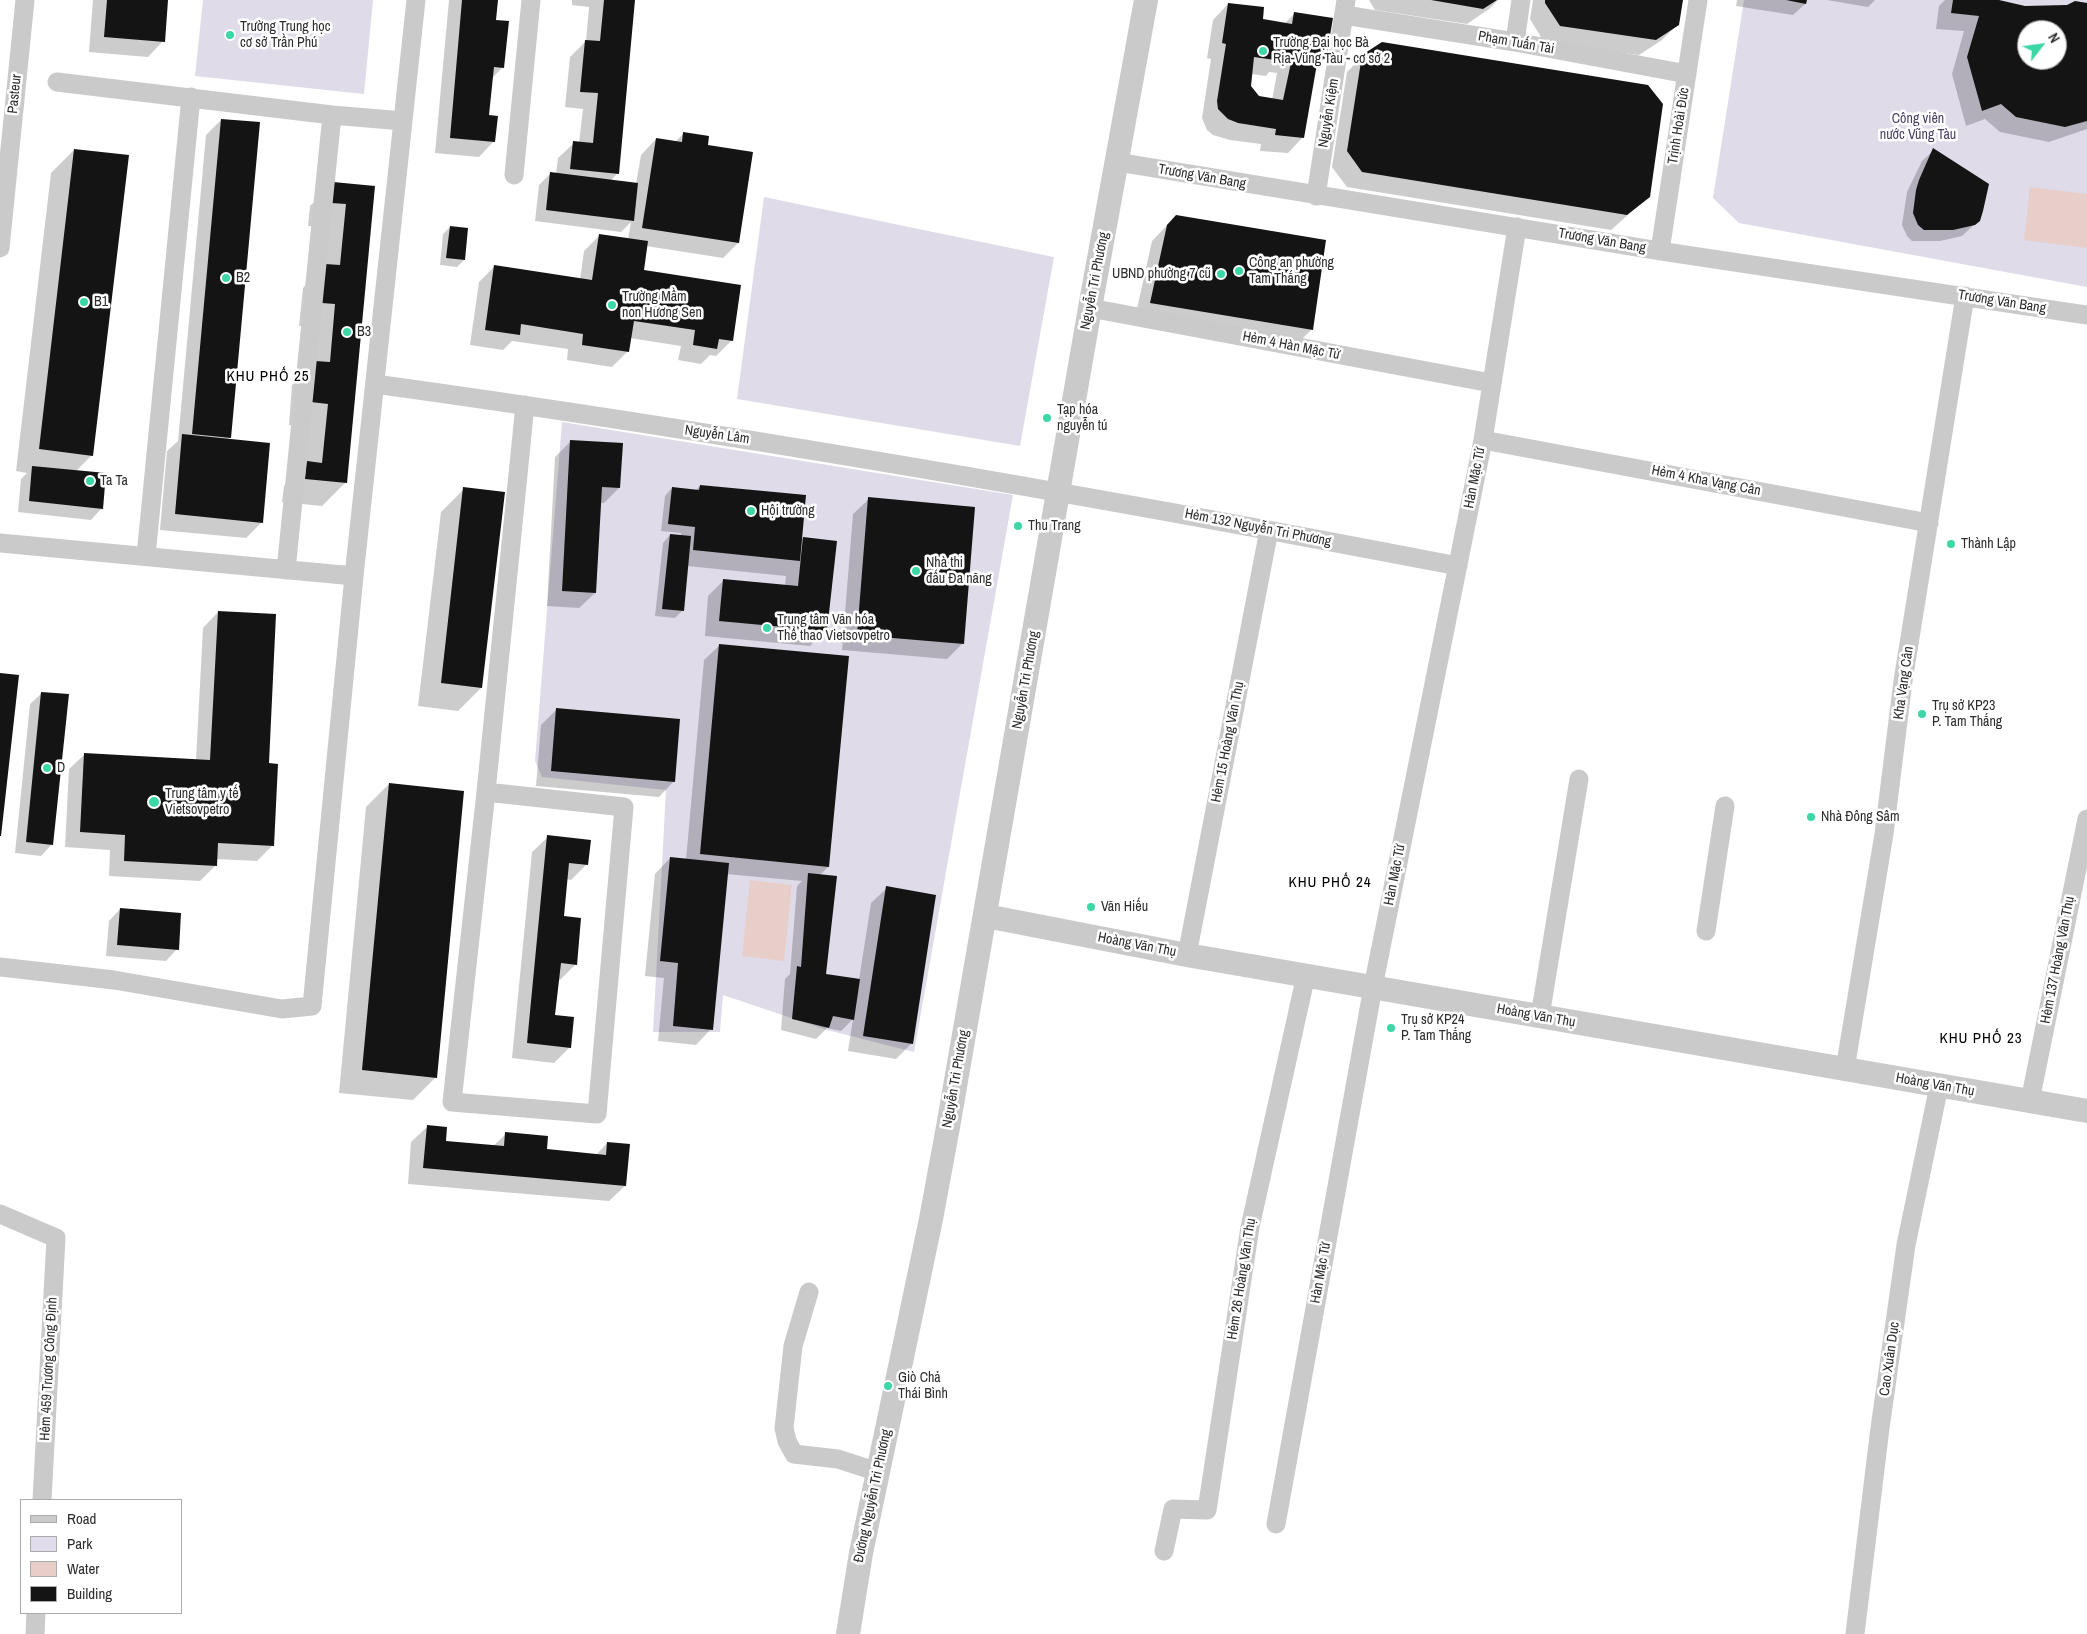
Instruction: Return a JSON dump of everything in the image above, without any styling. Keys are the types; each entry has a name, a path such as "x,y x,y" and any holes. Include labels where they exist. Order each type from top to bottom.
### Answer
{"street":[{"name":"Pasteur","path":"0,248 25,0"},
{"path":"0,967 114,980 282,1009 312,1006 354,576 416,0"},
{"path":"514,175 530,0"},
{"name":"Nguyễn Tri Phương","path":"902,1359 940,1173 1090,308 1146,0"},
{"path":"1515,42 1521,0"},
{"name":"Trịnh Hoài Đức","path":"1660,251 1698,0"},
{"name":"Phạm Tuấn Tài","path":"1345,8 1687,74"},
{"name":"Nguyễn Kiệm","path":"1316,196 1345,8"},
{"path":"57,82 332,115 404,121"},
{"path":"146,556 191,97"},
{"path":"286,570 332,115"},
{"name":"Trương Văn Bang","path":"1118,162 1660,251 2087,315"},
{"name":"Hàn Mặc Tử","path":"1276,1524 1373,987 1419,750 1483,440 1517,227"},
{"name":"Kha Vạng Cân","path":"1845,1069 1884,834 1903,681 1965,296"},
{"name":"Hẻm 4 Hàn Mặc Tử","path":"1090,308 1491,383"},
{"name":"Nguyễn Lâm","path":"375,384 746,438 1058,491"},
{"path":"486,792 624,807 597,1114 452,1102 486,792 525,405"},
{"name":"Hẻm 4 Kha Vạng Cân","path":"1483,440 1929,522"},
{"name":"Hẻm 132 Nguyễn Tri Phương","path":"1058,491 1458,566"},
{"name":"Hẻm 15 Hoàng Văn Thụ","path":"1187,955 1269,530"},
{"path":"0,543 354,576"},
{"path":"1540,1016 1579,779"},
{"path":"1706,931 1725,806"},
{"name":"Hẻm 137 Hoàng Văn Thụ","path":"2030,1101 2087,819"},
{"name":"Hoàng Văn Thụ","path":"986,916 1187,955 2087,1111"},
{"name":"Hẻm 26 Hoàng Văn Thụ","path":"1164,1551 1173,1509 1206,1510 1250,1227 1306,975"},
{"name":"Cao Xuân Dục","path":"1855,1634 1880,1428 1906,1245 1938,1086"},
{"name":"Hẻm 459 Trương Công Định","path":"0,1214 56,1238 42,1499"},
{"path":"810,1292 793,1346 784,1428 787,1441 794,1454 838,1459 878,1472"},
{"name":"Đường Nguyễn Tri Phương","path":"848,1634 861,1553 902,1359"},
{"path":"35,1634 36,1614"}],"green space":[{"path":"203,0 373,0 364,94 195,76"},
{"name":"Công viên nước Vũng Tàu","path":"1744,0 2087,0 2087,287 1739,223 1713,198"},
{"path":"764,197 1054,257 1020,446 737,399"},
{"name":"Trung tâm Văn hóa Thể thao Vietsovpetro","path":"562,422 1013,495 914,1052 827,1030 723,995 720,1032 653,1032 666,790 542,777 535,761"}],"water":[{"path":"2030,187 2087,194 2087,248 2024,240"},
{"path":"750,880 792,885 784,961 742,956"}],"building":[{"path":"107,0 168,0 165,42 104,37"},
{"path":"462,0 498,0 496,20 509,21 504,68 494,67 489,115 498,116 495,142 450,138"},
{"path":"604,0 635,0 619,174 570,169 573,141 593,143 598,93 580,92 585,40 600,41"},
{"path":"1431,0 1497,0 1483,9"},
{"path":"1545,0 1683,0 1679,25 1656,40 1560,26"},
{"path":"1786,0 1807,0 1806,4"},
{"path":"1953,0 1999,0 2025,6 2067,5 2075,1 2087,3 2087,121 2065,127 2016,117 2001,104 1982,111 1967,57 1979,16 1951,13"},
{"path":"1228,3 1264,7 1263,19 1292,24 1294,12 1333,18 1326,59 1318,58 1304,138 1275,135 1276,129 1238,123 1228,119 1218,109 1217,101 1226,44 1222,43","holes":["1282,56 1292,58 1283,100 1259,96 1251,86 1254,57 1282,61"]},
{"path":"1382,42 1648,85 1663,104 1650,197 1627,215 1362,172 1347,151 1362,55"},
{"name":"B2","path":"221,119 260,122 231,438 192,434"},
{"path":"683,132 709,136 708,145 753,152 739,243 642,228 656,138 682,142"},
{"path":"1933,148 1989,184 1980,221 1975,225 1953,230 1924,230 1918,225 1913,213 1916,190"},
{"name":"B1","path":"74,149 129,155 93,456 39,449"},
{"path":"550,172 638,183 634,221 546,210"},
{"name":"B3","path":"333,182 375,186 347,483 305,479 307,461 322,463 328,404 311,402 315,361 330,362 335,304 322,303 325,264 340,265 346,204 331,203"},
{"name":"Công an phường Tam Thắng","path":"1176,215 1326,240 1313,330 1150,303 1167,225"},
{"path":"450,226 468,228 465,260 446,258"},
{"path":"599,234 648,241 644,270 741,285 733,341 719,339 717,349 693,345 695,330 634,321 629,352 582,345 583,334 521,324 520,335 485,330 494,265 592,280"},
{"path":"182,434 270,443 263,523 175,514"},
{"path":"570,440 623,443 620,488 602,487 596,593 562,591"},
{"path":"32,466 106,473 103,509 29,501"},
{"name":"Hội trường","path":"700,485 806,495 800,561 693,550 695,527 668,524 672,487 699,490"},
{"path":"463,487 505,492 482,688 441,683"},
{"name":"Nhà thi đấu Đa năng","path":"868,497 975,507 964,644 857,635"},
{"path":"670,534 691,536 684,611 662,609"},
{"path":"803,537 837,541 827,631 719,621 723,579 798,586"},
{"path":"218,611 276,614 269,763 278,764 274,846 218,843 217,866 124,861 125,835 80,832 84,753 210,760"},
{"path":"719,644 849,656 829,867 700,854"},
{"path":"0,673 19,675 1,836 0,836"},
{"name":"D","path":"41,692 69,694 53,845 26,842"},
{"path":"556,708 680,719 675,782 551,771"},
{"path":"389,783 464,791 437,1078 362,1070"},
{"path":"547,835 591,840 588,865 569,863 564,916 581,918 577,965 561,963 555,1015 574,1017 571,1048 527,1043"},
{"path":"670,857 729,863 713,1030 673,1026 678,963 660,961"},
{"path":"808,873 837,876 826,974 860,979 854,1020 833,1016 829,1028 792,1019 797,966 801,967"},
{"path":"886,886 936,895 913,1044 863,1036"},
{"path":"120,908 181,913 179,950 117,945"},
{"path":"427,1125 447,1127 446,1141 504,1146 505,1132 548,1136 547,1149 606,1155 607,1142 630,1144 626,1186 423,1168"}],"place":[{"name":"Trường Trung học cơ sở Trần Phú","path":"230,35"},
{"name":"Trường Đại học Bà Rịa-Vũng Tàu - cơ sở 2","path":"1263,51"},
{"name":"Công an phường Tam Thắng","path":"1239,271"},
{"name":"UBND phường 7 cũ","path":"1221,274"},
{"name":"B2","path":"226,278"},
{"name":"B1","path":"84,302"},
{"name":"Trường Mầm non Hương Sen","path":"612,305"},
{"name":"B3","path":"347,332"},
{"name":"Tạp hóa nguyễn tú","path":"1047,418"},
{"name":"Ta Ta","path":"90,481"},
{"name":"Hội trường","path":"751,511"},
{"name":"Thu Trang","path":"1018,526"},
{"name":"Thành Lập","path":"1951,544"},
{"name":"Nhà thi đấu Đa năng","path":"916,571"},
{"name":"Trung tâm Văn hóa Thể thao Vietsovpetro","path":"767,628"},
{"name":"Trụ sở KP23 P. Tam Thắng","path":"1922,714"},
{"name":"D","path":"47,768"},
{"name":"Trung tâm y tế Vietsovpetro","path":"154,802"},
{"name":"Nhà Đông Sâm","path":"1811,817"},
{"name":"Văn Hiếu","path":"1091,907"},
{"name":"Trụ sở KP24 P. Tam Thắng","path":"1391,1028"},
{"name":"Giò Chả Thái Bình","path":"888,1386"}],"district":[{"name":"KHU PHỐ 25","path":"268,377"},
{"name":"KHU PHỐ 24","path":"1330,883"},
{"name":"KHU PHỐ 23","path":"1981,1039"}]}
